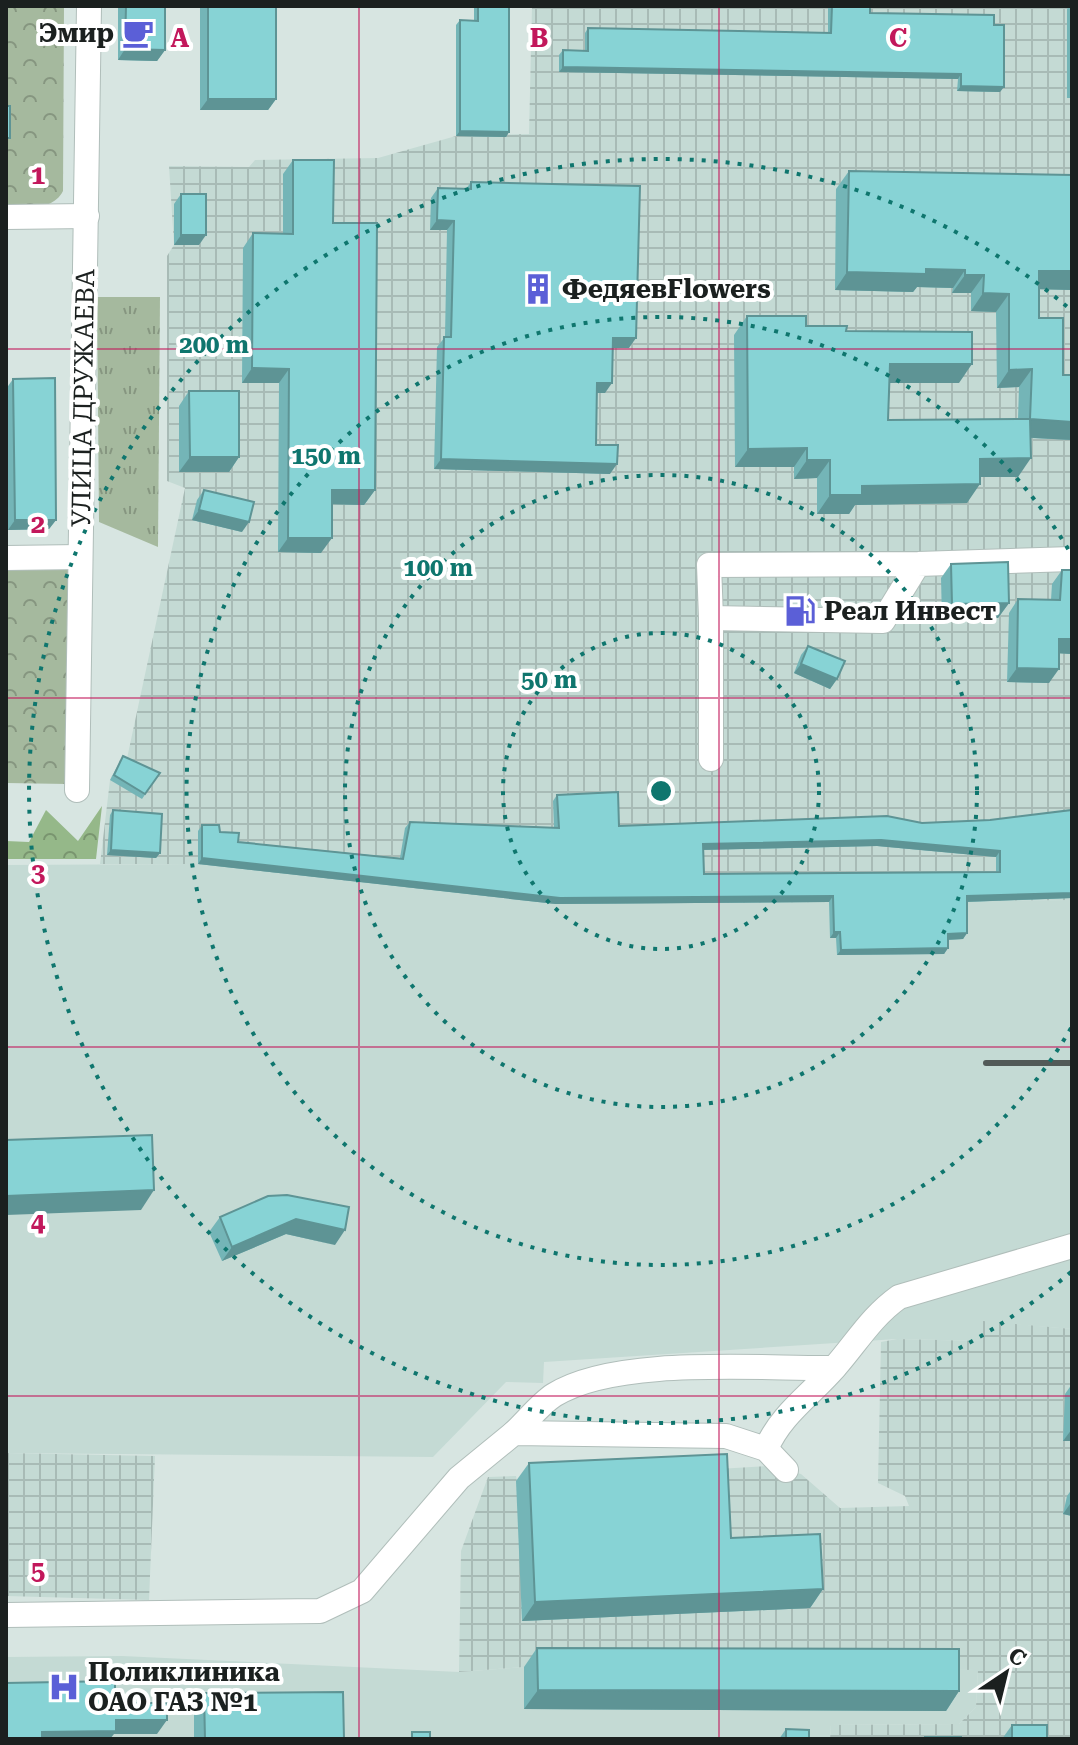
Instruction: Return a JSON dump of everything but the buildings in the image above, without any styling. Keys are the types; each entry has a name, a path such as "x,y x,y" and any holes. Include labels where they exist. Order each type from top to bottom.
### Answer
{"street":[{"name":"УЛИЦА ДРУЖАЕВА","path":"77,790 89,6"},
{"path":"6,217 87,216"},
{"path":"6,558 80,557"},
{"path":"711,759 709,565 918,564 1072,559"},
{"path":"711,618 883,621 918,564"},
{"path":"766,1449 780,1422 834,1368 876,1314 899,1297 1072,1246"},
{"path":"6,1615 320,1611 362,1591 459,1478 514,1433 553,1395 584,1382 646,1370 834,1368"},
{"path":"514,1433 726,1436 766,1449 786,1470"}],"shaded area":[{"path":"532,6 1072,6 1072,900 556,904 198,864 100,864 110,780 120,760 126,763 185,488 167,481 167,256 174,245 169,166 249,167 255,160 378,158 456,136 529,134"},
{"path":"198,864 820,902 1072,900 1072,1329 984,1322 982,1341 897,1339 544,1362 543,1383 506,1382 433,1457 6,1453 6,865"},
{"path":"983,1321 1072,1329 1072,1739 830,1739 831,1725 959,1724 976,1707 978,1670 524,1667 459,1672 461,1551 488,1477 516,1476 517,1481 769,1466 801,1474 840,1508 909,1506 905,1496 878,1483 881,1342 897,1339 981,1341"},
{"path":"6,1453 155,1456 149,1600 6,1596"},
{"path":"122,1656 459,1672 524,1667 978,1670 976,1707 959,1724 831,1725 830,1739 6,1739 6,1657"}],"green space":[{"path":"6,6 64,6 63,191 46,205 6,206"},
{"path":"97,297 160,297 158,547 99,522"},
{"path":"71,564 67,784 6,783 6,566"},
{"path":"102,806 96,859 6,859 6,841 29,842 46,810 78,841"}],"railway":[{"path":"986,1063 1072,1063"}],"place":[{"name":"Эмир","path":"138,33"},
{"name":"ФедяевFlowers","path":"538,289"},
{"name":"Реал Инвест","path":"800,611"},
{"name":"Поликлиника ОАО ГАЗ №1","path":"64,1687"}]}
